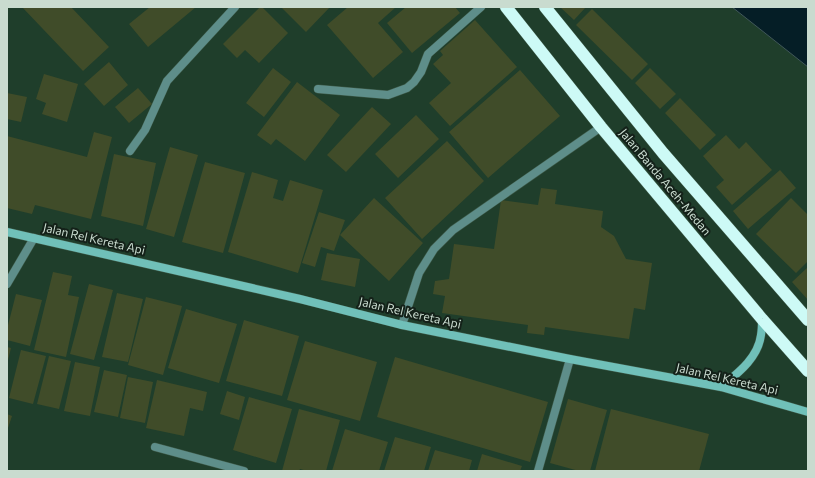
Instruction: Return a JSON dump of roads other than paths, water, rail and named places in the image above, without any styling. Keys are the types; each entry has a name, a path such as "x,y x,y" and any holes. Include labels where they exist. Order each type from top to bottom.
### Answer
{"highway":[{"name":"Jalan Banda Aceh-Medan","path":"506,7 601,127 762,319 808,371"},
{"name":"Jalan Banda Aceh-Medan","path":"545,7 663,153 808,320"}],"main road":[{"name":"Jalan Rel Kereta Api","path":"7,232 300,299 402,325 722,388 808,412"},
{"path":"722,388 744,368 756,352 761,336 762,319"}],"street":[{"path":"130,152 145,130 167,81 235,7"},
{"path":"318,89 388,95 407,88 414,82 421,72 428,54 481,7"},
{"path":"402,325 419,273 434,248 453,230 601,127"},
{"path":"7,284 34,238"},
{"path":"538,471 570,359"},
{"path":"155,447 244,471"}],"water":[{"path":"732,7 808,7 808,67"}]}
